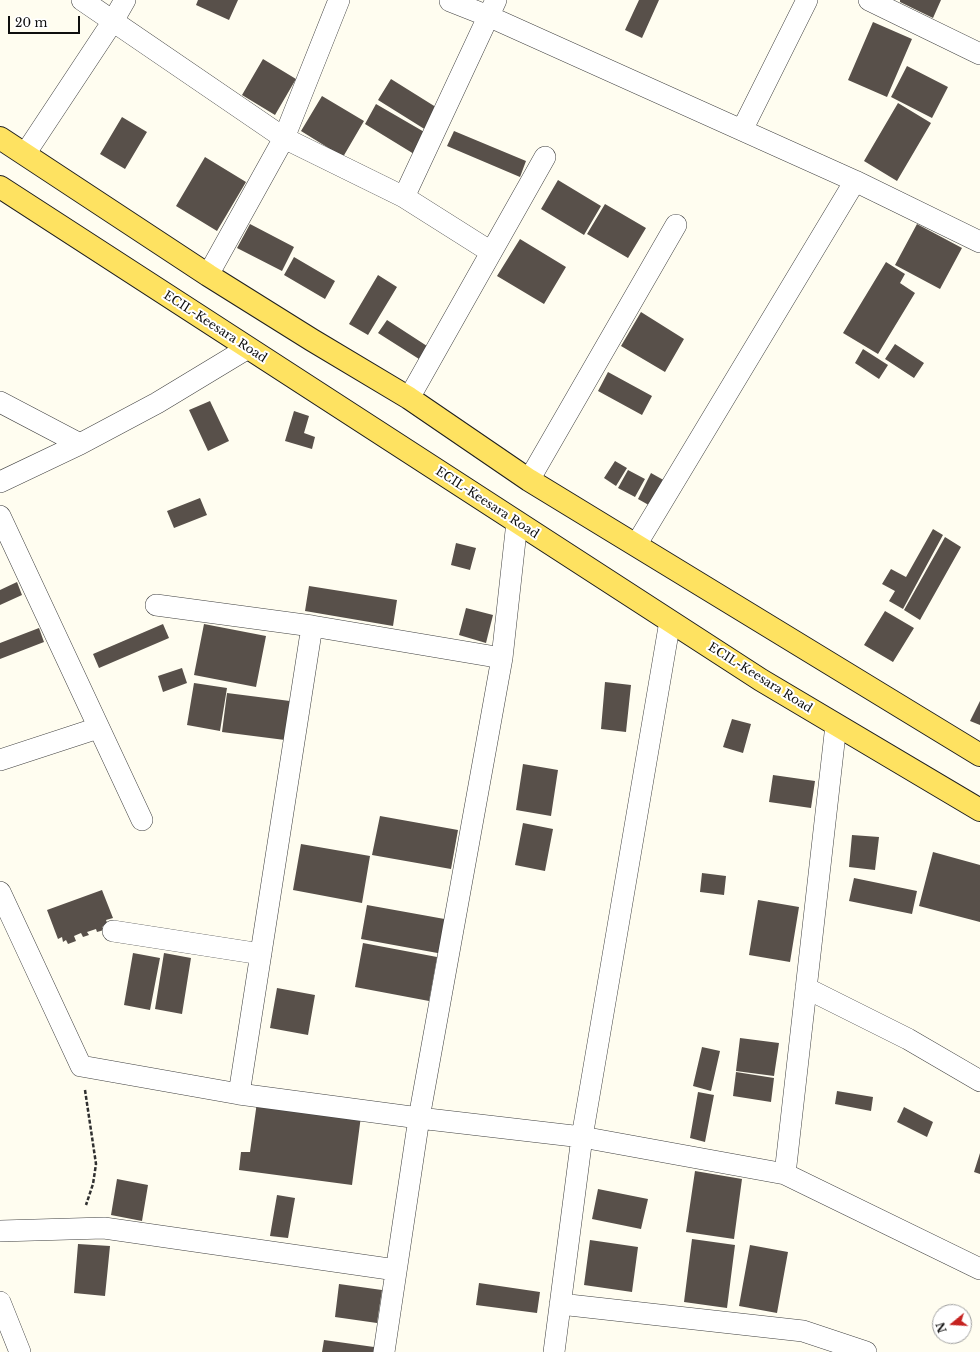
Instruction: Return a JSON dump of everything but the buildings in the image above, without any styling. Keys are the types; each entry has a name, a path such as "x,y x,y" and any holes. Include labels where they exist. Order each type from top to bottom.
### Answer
{"main road":[{"path":"0,138 208,275 409,398 529,480 980,755"},
{"name":"ECIL-Keesara Road","path":"0,187 762,680 980,810"}],"street":[{"path":"82,0 284,138 404,197 491,252"},
{"path":"25,154 113,21 125,0"},
{"path":"208,275 284,138 339,0"},
{"path":"742,130 807,0"},
{"path":"869,0 980,54"},
{"path":"450,1 492,8 742,130 855,181 980,242"},
{"path":"404,197 492,8"},
{"path":"409,398 545,157"},
{"path":"636,545 855,181"},
{"path":"529,480 676,225"},
{"path":"0,482 80,444 157,403 248,348"},
{"path":"0,402 80,444"},
{"path":"0,516 142,820"},
{"path":"384,1352 418,1118 502,658 517,522"},
{"path":"156,605 312,626 502,658"},
{"path":"554,1352 582,1137 670,621"},
{"path":"239,1094 312,626"},
{"path":"785,1174 836,724"},
{"path":"0,760 98,728"},
{"path":"0,892 81,1066 239,1094 418,1118 582,1137 785,1174 980,1269"},
{"path":"114,931 261,954"},
{"path":"806,988 908,1039 980,1081"},
{"path":"0,1231 104,1228 396,1270"},
{"path":"0,1302 20,1352"},
{"path":"560,1304 803,1331 866,1352"}],"path":[{"path":"79,1229 93,1184 96,1164 81,1066"}]}
